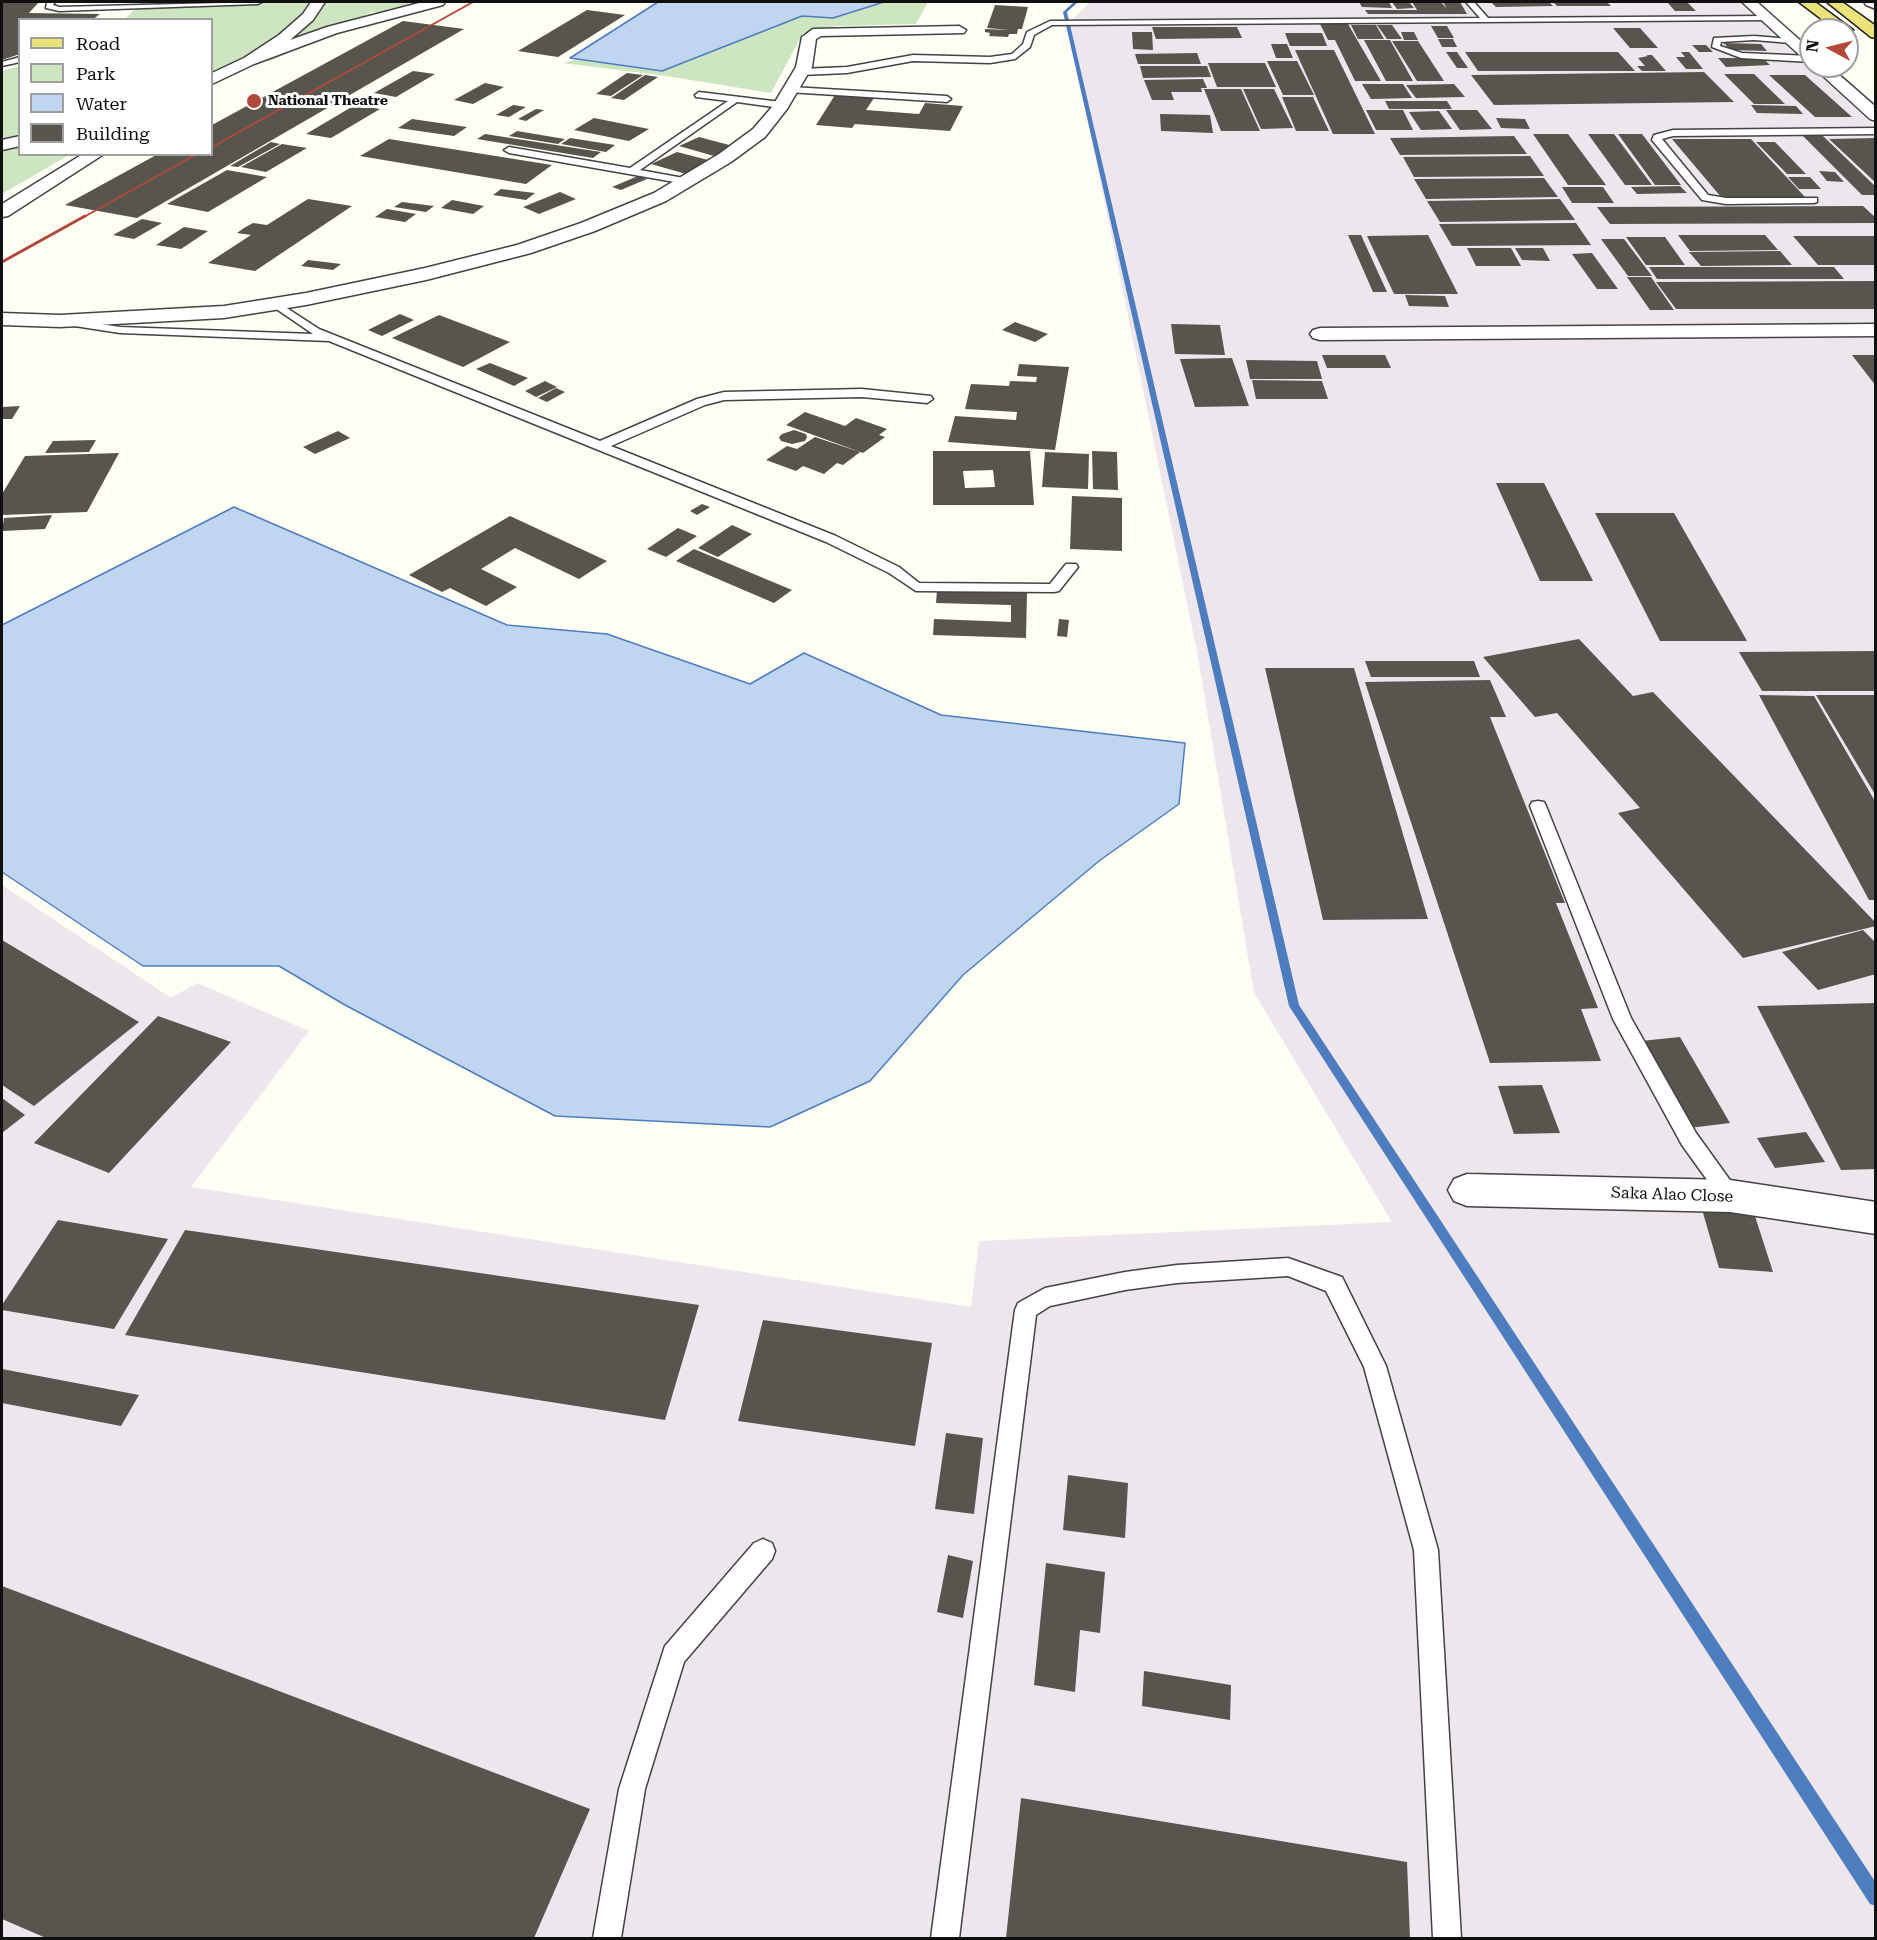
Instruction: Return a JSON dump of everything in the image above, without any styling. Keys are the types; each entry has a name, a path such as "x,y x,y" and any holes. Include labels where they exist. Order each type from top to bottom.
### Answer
{"main road":[{"path":"1806,2 1829,18"},
{"path":"1837,2 1875,23"},
{"path":"1837,2 1872,40"}],"street":[{"path":"213,79 249,61 284,38 308,17 318,2"},
{"path":"249,61 332,30 438,2"},
{"path":"1749,2 1799,48"},
{"path":"1871,2 1875,5"},
{"path":"2,319 60,321 225,312 426,274 524,249 660,197 725,158 759,133 786,98 801,72 809,37 819,32 959,30"},
{"path":"1833,78 1875,116"},
{"path":"2,145 18,141"},
{"path":"2,212 93,156"},
{"path":"1320,334 1875,330"},
{"name":"Saka Alao Close","path":"1467,1190 1730,1196 1875,1218"}],"lane":[{"path":"51,2 49,6 59,9 258,2"},
{"path":"1470,2 1486,20"},
{"path":"114,15 124,5"},
{"path":"801,72 847,70 913,58 990,60 1015,56 1027,45 1030,34 1050,24 1767,18"},
{"path":"1791,41 1754,38 1717,40 1716,47 1740,55 1799,58"},
{"path":"2,64 18,60"},
{"path":"699,95 735,100 947,99"},
{"path":"631,172 735,100"},
{"path":"1814,200 1726,201 1705,198 1657,140 1657,137 1673,133 1875,131"},
{"path":"508,150 686,182"},
{"path":"276,304 315,331 333,339 831,539 894,570 916,586 1054,588 1071,567"},
{"path":"60,321 120,330 333,339"},
{"path":"600,446 701,402 724,396 862,393 927,399"},
{"path":"1538,806 1622,1019 1689,1139 1730,1196"},
{"path":"945,1938 1026,1310 1045,1298 1125,1281 1177,1274 1288,1267 1334,1284 1375,1366 1426,1550 1447,1938"},
{"path":"607,1938 632,1789 674,1654 763,1551"}],"shaded area":[{"path":"1090,2 1740,2 1799,56 1799,78 1823,78 1875,126 1875,1938 2,1938 2,885 171,998 197,983 309,1031 191,1187 971,1307 979,1241 1392,1222 1254,993 1198,657 1068,24"}],"green space":[{"path":"142,2 426,2 400,16 372,12 271,61 241,60 213,73 213,18 126,18"},
{"path":"790,2 928,2 916,24 837,26 803,33 771,93 666,76 563,63"},
{"path":"18,66 18,156 67,156 2,194 2,71"}],"water":[{"path":"658,2 884,2 833,18 802,16 662,71 570,58"},
{"path":"234,507 507,625 607,634 750,684 804,653 941,715 1185,743 1179,804 1099,861 963,975 870,1081 770,1127 555,1116 345,1005 279,966 143,966 2,872 2,625"}],"building":[{"path":"2,2 39,2 29,13 100,14 95,18 18,18 18,55 2,60"},
{"path":"1359,2 1389,2 1392,8 1362,7"},
{"path":"1392,2 1409,2 1414,8 1397,9"},
{"path":"1412,2 1441,2 1447,9 1443,2 1460,2 1467,14 1368,14 1365,10 1417,10"},
{"path":"1491,2 1549,2 1553,6 1496,7"},
{"path":"1553,2 1607,2 1611,6 1557,6"},
{"path":"1667,2 1687,2 1696,11 1675,11"},
{"path":"995,5 1028,7 1022,29 1018,29 1017,34 1009,34 1008,37 989,36 990,33 985,32 985,29 1010,30 987,28"},
{"path":"587,10 625,15 558,57 518,51"},
{"path":"403,21 464,29 137,218 65,205 154,156 213,156 213,124"},
{"path":"1320,24 1348,24 1381,81 1355,81 1335,40 1328,40"},
{"path":"1351,25 1376,25 1384,39 1358,39"},
{"path":"1377,25 1392,25 1402,39 1387,39"},
{"path":"1431,26 1447,26 1454,38 1438,38"},
{"path":"1152,27 1237,27 1242,38 1156,39"},
{"path":"1613,28 1640,28 1658,48 1630,48"},
{"path":"1132,32 1152,32 1153,50 1133,49"},
{"path":"1401,32 1414,32 1418,40 1404,40"},
{"path":"1285,33 1322,33 1327,46 1290,46"},
{"path":"1438,39 1453,39 1457,47 1442,47"},
{"path":"1364,40 1390,40 1413,81 1386,81"},
{"path":"1392,41 1418,41 1444,81 1417,81"},
{"path":"1724,43 1761,44 1767,51 1730,50"},
{"path":"1271,44 1287,44 1293,58 1276,58"},
{"path":"1692,45 1706,45 1713,52 1699,52"},
{"path":"1295,50 1334,50 1375,134 1333,134"},
{"path":"1446,52 1457,52 1468,68 1457,68"},
{"path":"1465,52 1618,52 1635,71 1478,71"},
{"path":"1681,52 1689,52 1703,69 1686,69 1676,57 1685,57"},
{"path":"1197,53 1201,64 1138,64 1135,54"},
{"path":"1646,55 1652,55 1666,71 1642,71 1637,66 1645,66 1638,58 1648,56"},
{"path":"1718,58 1763,58 1770,65 1726,67"},
{"path":"1267,61 1297,61 1314,95 1283,95"},
{"path":"1208,63 1265,63 1276,87 1217,87"},
{"path":"1140,66 1207,66 1211,77 1143,78"},
{"path":"413,71 435,74 396,97 374,93"},
{"path":"1704,72 1734,102 1494,105 1471,75"},
{"path":"627,73 643,75 611,96 596,94"},
{"path":"1724,74 1754,74 1785,104 1754,104"},
{"path":"645,75 658,77 624,100 611,98"},
{"path":"1769,75 1799,75 1799,78 1808,78 1852,117 1815,117"},
{"path":"1203,79 1207,88 1201,88 1202,92 1171,92 1174,100 1152,100 1144,80"},
{"path":"485,83 504,87 473,104 454,100"},
{"path":"1362,84 1403,84 1412,98 1371,99"},
{"path":"1454,84 1465,97 1416,98 1406,85"},
{"path":"1204,89 1241,89 1260,131 1221,131"},
{"path":"1243,89 1274,89 1293,128 1261,129"},
{"path":"835,95 874,98 866,110 919,114 925,103 963,106 950,131 855,124 852,128 816,125"},
{"path":"1282,97 1313,97 1329,131 1296,131"},
{"path":"1385,101 1447,101 1452,109 1389,109"},
{"path":"355,105 380,109 331,138 306,134"},
{"path":"513,105 526,107 509,117 496,115"},
{"path":"1751,105 1796,106 1803,114 1757,113"},
{"path":"536,109 544,110 526,121 518,119"},
{"path":"1366,110 1403,110 1413,130 1376,130"},
{"path":"1446,110 1477,110 1492,129 1460,130"},
{"path":"1439,111 1452,129 1421,130 1409,112"},
{"path":"1160,114 1210,115 1213,133 1161,131"},
{"path":"594,118 649,129 629,141 574,130"},
{"path":"1496,118 1525,119 1530,129 1501,128"},
{"path":"412,119 467,127 454,136 398,128"},
{"path":"517,131 565,139 558,144 509,136"},
{"path":"485,134 601,152 593,158 477,139"},
{"path":"1533,134 1568,134 1606,185 1568,185"},
{"path":"1588,134 1614,134 1652,185 1625,185"},
{"path":"1618,134 1642,134 1681,185 1655,185"},
{"path":"1514,136 1527,154 1400,155 1390,138"},
{"path":"1803,136 1823,136 1876,187 1876,195 1862,195"},
{"path":"699,137 733,146 714,156 679,146"},
{"path":"570,138 615,145 606,152 561,144"},
{"path":"1876,138 1876,183 1829,139"},
{"path":"389,139 552,165 526,184 360,156"},
{"path":"1672,139 1751,139 1805,197 1721,197"},
{"path":"271,142 280,144 238,167 230,166"},
{"path":"1756,142 1775,142 1806,174 1787,174"},
{"path":"282,144 307,148 266,172 241,167"},
{"path":"677,152 712,161 686,174 651,164"},
{"path":"1530,156 1544,176 1414,177 1403,157"},
{"path":"227,170 267,177 208,212 167,204"},
{"path":"1819,171 1835,172 1844,182 1827,181"},
{"path":"638,176 647,179 621,190 612,187"},
{"path":"1788,177 1810,177 1821,189 1799,189"},
{"path":"1544,178 1558,197 1426,199 1414,179"},
{"path":"1680,186 1687,193 1637,194 1631,187"},
{"path":"1562,187 1603,187 1614,203 1572,203"},
{"path":"501,189 535,193 526,200 493,195"},
{"path":"560,192 576,199 539,214 523,207"},
{"path":"308,199 352,206 255,271 208,263 251,235 237,233 244,228 253,223 267,225"},
{"path":"1560,199 1575,220 1440,222 1427,201"},
{"path":"452,200 484,206 473,214 441,208"},
{"path":"402,202 434,206 426,212 394,207"},
{"path":"1863,206 1876,218 1876,223 1610,224 1597,207"},
{"path":"387,209 416,214 405,222 375,217"},
{"path":"142,219 162,223 134,239 113,235"},
{"path":"1576,223 1591,245 1452,246 1439,224"},
{"path":"184,227 208,231 181,249 156,245"},
{"path":"1348,235 1361,235 1387,292 1373,292"},
{"path":"1428,235 1458,294 1394,294 1367,236"},
{"path":"1678,235 1765,235 1778,250 1690,251"},
{"path":"1793,236 1876,236 1876,265 1818,265"},
{"path":"1626,237 1665,237 1685,265 1646,265"},
{"path":"1601,239 1624,239 1652,276 1628,276"},
{"path":"1467,248 1511,248 1521,266 1476,266"},
{"path":"1515,248 1543,248 1550,261 1522,260"},
{"path":"1780,251 1792,265 1701,266 1689,252"},
{"path":"1592,253 1618,289 1597,289 1572,254"},
{"path":"308,260 341,264 333,270 301,266"},
{"path":"1649,267 1834,267 1844,279 1657,279"},
{"path":"1627,277 1651,277 1674,310 1650,310"},
{"path":"1876,281 1876,309 1676,309 1656,282"},
{"path":"1405,295 1445,296 1449,307 1409,306"},
{"path":"400,314 414,320 382,336 368,330"},
{"path":"439,315 510,342 463,367 392,338"},
{"path":"1015,322 1048,334 1035,342 1002,330"},
{"path":"1171,324 1220,325 1225,355 1175,354"},
{"path":"1322,355 1385,355 1391,368 1327,368"},
{"path":"1852,355 1876,355 1876,386"},
{"path":"1232,358 1249,406 1195,407 1180,359"},
{"path":"1246,360 1317,361 1322,379 1250,379"},
{"path":"490,363 528,378 514,386 476,369"},
{"path":"1019,364 1069,367 1055,450 948,442 955,416 1016,420 1017,412 965,409 971,384 1009,386 1010,381 1036,382 1037,377 1017,376"},
{"path":"1252,380 1322,381 1328,399 1256,399"},
{"path":"545,381 557,387 536,397 525,391"},
{"path":"556,388 565,392 547,402 538,398"},
{"path":"20,406 12,419 2,419 2,407"},
{"path":"805,412 845,426 856,418 887,429 879,435 885,437 863,453 786,425"},
{"path":"794,430 806,434 805,441 792,444 781,441 779,437 782,434"},
{"path":"338,431 350,438 315,454 303,447"},
{"path":"815,437 860,452 843,465 837,463 824,474 803,466 796,471 766,460 787,446 797,449"},
{"path":"96,440 89,452 45,453 53,441"},
{"path":"933,451 1030,451 1034,505 933,505","holes":["993,470 995,487 965,488 963,471"]},
{"path":"1092,451 1117,452 1118,490 1093,489"},
{"path":"1045,452 1089,454 1088,489 1042,487"},
{"path":"119,453 87,512 2,515 2,494 25,456"},
{"path":"1496,483 1544,483 1593,581 1540,581"},
{"path":"1072,496 1122,498 1122,551 1070,549"},
{"path":"702,504 710,507 697,515 690,511"},
{"path":"1595,513 1674,513 1747,641 1660,641"},
{"path":"52,515 45,529 2,531 4,518"},
{"path":"510,516 607,561 579,579 515,548 481,569 517,587 486,606 450,588 442,592 409,575"},
{"path":"732,525 752,534 718,557 698,548"},
{"path":"678,528 697,536 666,557 647,549"},
{"path":"694,549 792,590 774,603 676,561"},
{"path":"937,590 1027,593 1026,638 933,635 934,619 1011,622 1011,605 936,603"},
{"path":"1059,619 1069,620 1067,637 1057,636"},
{"path":"1579,639 1633,696 1653,692 1876,923 1876,926 1743,958 1618,813 1640,808 1557,713 1535,717 1483,657"},
{"path":"1876,651 1876,691 1762,691 1739,652"},
{"path":"1365,661 1474,661 1480,677 1371,677"},
{"path":"1265,668 1354,668 1428,919 1323,920"},
{"path":"1490,680 1506,717 1490,717 1565,903 1556,903 1598,1008 1581,1009 1601,1061 1490,1063 1365,682"},
{"path":"1759,695 1814,696 1876,803 1876,900 1869,900"},
{"path":"1816,695 1876,695 1876,796"},
{"path":"1863,930 1876,943 1876,974 1818,990 1782,952"},
{"path":"2,940 139,1022 34,1106 2,1085"},
{"path":"1876,1003 1876,1169 1841,1170 1757,1006"},
{"path":"158,1016 231,1042 109,1173 34,1143"},
{"path":"1680,1037 1730,1123 1689,1128 1641,1041"},
{"path":"1542,1085 1560,1133 1514,1134 1498,1086"},
{"path":"2,1098 25,1115 2,1133"},
{"path":"1806,1132 1825,1162 1775,1168 1757,1138"},
{"path":"1701,1206 1753,1210 1773,1272 1719,1268"},
{"path":"58,1220 168,1239 114,1329 2,1310 2,1305"},
{"path":"185,1230 699,1305 665,1420 125,1335"},
{"path":"763,1320 932,1343 915,1446 738,1421"},
{"path":"2,1369 139,1395 121,1426 2,1403"},
{"path":"946,1433 983,1438 974,1514 935,1509"},
{"path":"1068,1475 1128,1483 1125,1538 1063,1530"},
{"path":"948,1555 973,1561 963,1618 937,1612"},
{"path":"1046,1563 1105,1572 1100,1633 1080,1630 1075,1692 1034,1685"},
{"path":"2,1586 590,1809 534,1938 46,1938 2,1919"},
{"path":"1144,1671 1231,1685 1230,1720 1142,1706"},
{"path":"1021,1798 1407,1862 1410,1938 1006,1938"}],"waterway":[{"path":"1076,2 1065,12 1294,1006 1876,1898"}],"railway":[{"path":"213,146 473,2"},
{"path":"82,218 193,156"},
{"path":"2,262 85,216"}],"place":[{"name":"National Theatre","path":"254,101"}]}
